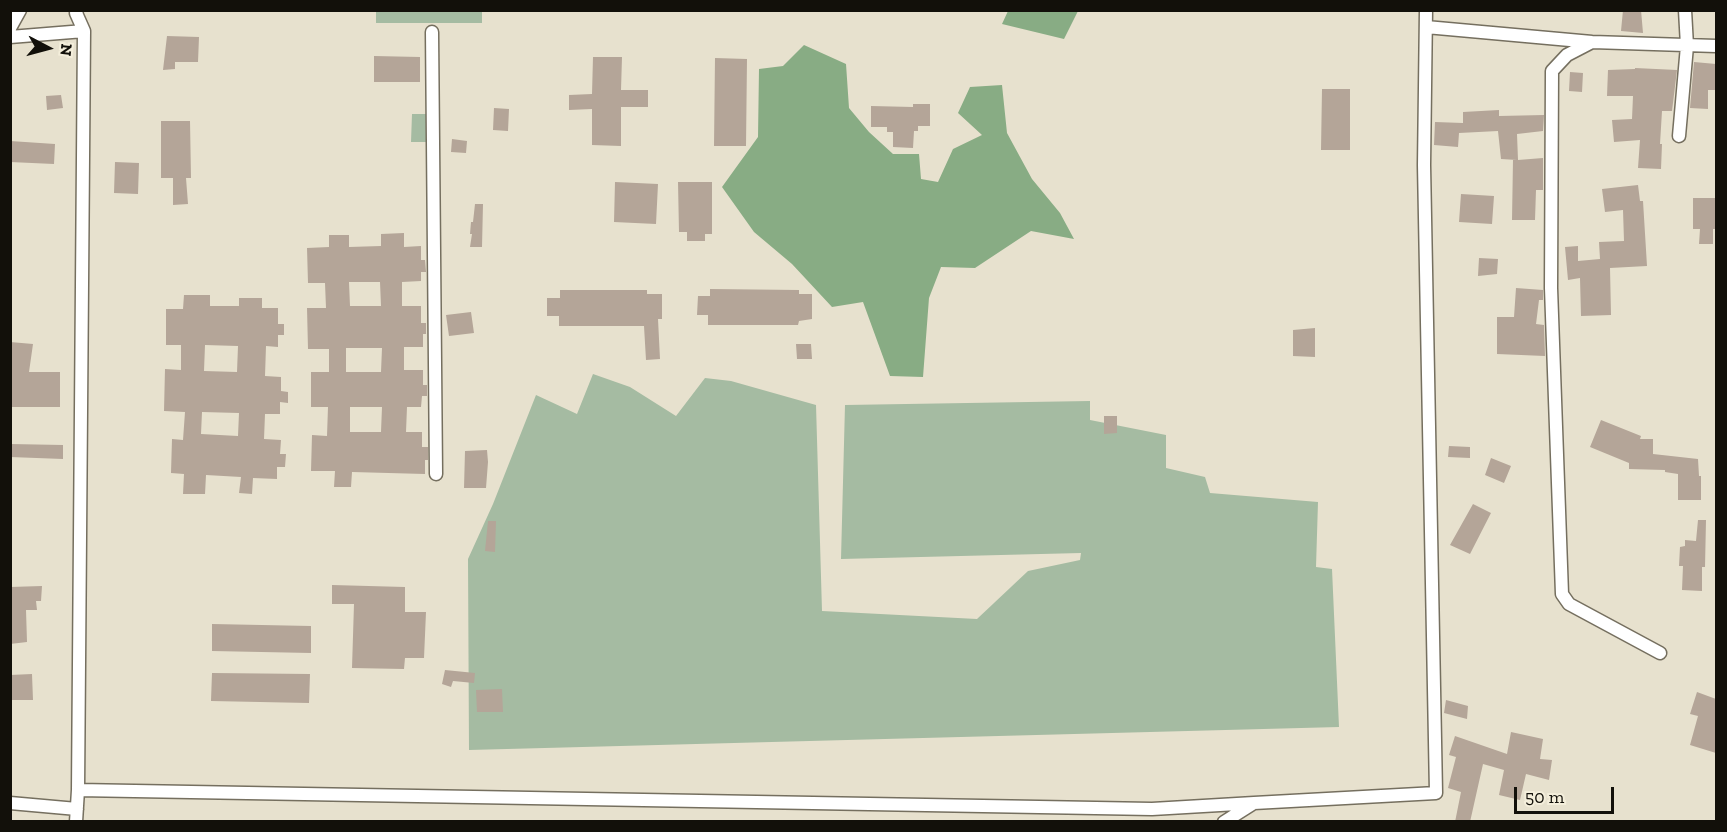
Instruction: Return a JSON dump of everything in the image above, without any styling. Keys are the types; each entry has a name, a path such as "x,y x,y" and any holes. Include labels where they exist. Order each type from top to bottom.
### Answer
{"street":[{"path":"10,28 20,10"},
{"path":"10,803 76,815 84,31 76,14 77,10"},
{"path":"78,790 1152,809 1436,793 1424,177 1426,10"},
{"path":"1679,136 1687,45 1685,10"},
{"path":"1426,27 1592,42 1716,46"},
{"path":"10,37 84,31"},
{"path":"432,32 436,474"},
{"path":"1592,42 1567,55 1552,71 1551,288 1562,594 1569,604 1660,653"},
{"path":"1224,822 1254,803"}],"green space":[{"path":"1008,10 1078,11 1064,39 1002,24"},
{"path":"376,11 482,11 482,23 376,23"},
{"path":"804,45 846,64 849,108 869,132 893,154 919,154 921,179 938,182 953,149 982,135 958,113 970,87 1002,85 1007,133 1032,179 1060,213 1074,239 1031,231 975,268 941,267 929,298 923,377 890,376 863,302 832,307 792,264 754,232 722,187 758,137 759,69 783,66"},
{"path":"412,114 426,114 426,142 411,142"},
{"path":"593,374 630,387 676,416 705,378 731,381 816,405 822,611 977,619 1028,571 1080,560 1081,553 841,559 845,405 1090,401 1090,420 1166,435 1166,468 1205,477 1210,493 1318,502 1316,567 1332,569 1339,727 469,750 468,559 493,504 536,395 577,414"}],"building":[{"path":"1623,10 1641,10 1643,33 1621,31"},
{"path":"167,36 199,37 198,62 175,62 175,69 163,70"},
{"path":"374,56 420,57 420,82 374,82"},
{"path":"593,57 622,57 621,90 648,90 648,107 621,107 621,146 592,145 592,109 569,110 569,95 592,94"},
{"path":"715,58 747,59 746,146 714,146"},
{"path":"1694,62 1716,64 1716,90 1708,90 1708,109 1690,108"},
{"path":"1635,68 1677,70 1672,111 1662,111 1661,169 1638,168 1640,140 1614,142 1612,120 1632,119 1633,96 1607,96 1608,70"},
{"path":"1570,72 1583,73 1582,92 1569,91"},
{"path":"1322,89 1350,89 1350,150 1321,150"},
{"path":"61,95 63,108 47,110 46,96"},
{"path":"913,104 930,104 930,126 918,126 918,131 914,131 913,148 893,147 893,132 887,132 887,127 871,127 871,106 913,107"},
{"path":"494,108 509,109 508,131 493,130"},
{"path":"1499,110 1499,116 1544,115 1543,131 1517,134 1518,160 1543,158 1543,190 1536,190 1535,220 1512,220 1513,160 1517,160 1501,159 1498,131 1459,133 1458,147 1434,145 1435,122 1463,123 1463,112"},
{"path":"161,121 190,121 191,178 186,178 188,204 173,205 173,178 161,178"},
{"path":"452,139 467,141 466,153 451,152"},
{"path":"10,141 55,144 54,164 10,162"},
{"path":"115,162 139,163 138,194 114,193"},
{"path":"615,182 658,184 656,224 614,222"},
{"path":"678,182 712,182 712,234 705,234 705,241 687,241 687,232 679,232"},
{"path":"1638,185 1640,201 1643,201 1647,266 1610,268 1611,315 1581,316 1580,278 1568,280 1565,247 1578,246 1578,261 1600,259 1599,242 1624,241 1623,210 1605,212 1602,189"},
{"path":"1461,194 1494,196 1492,224 1459,222"},
{"path":"1693,198 1716,198 1716,229 1713,229 1713,244 1699,244 1700,229 1693,229"},
{"path":"475,204 483,204 482,247 470,247 471,222 473,222"},
{"path":"404,233 404,247 421,246 421,260 425,260 426,272 421,272 421,281 402,282 402,306 421,306 421,323 426,323 423,347 404,347 404,370 423,370 423,385 427,385 427,396 422,396 421,407 407,407 406,432 422,432 422,447 428,447 428,460 425,460 425,474 352,472 351,487 334,487 335,471 311,471 312,435 327,436 328,407 311,407 311,372 329,372 329,349 308,349 307,308 326,308 325,283 308,283 307,248 329,247 329,235 349,235 349,247 381,246 381,234","holes":["349,282 380,282 381,306 350,306","346,348 382,348 381,372 346,372","350,407 382,407 381,432 350,432"]},
{"path":"1479,258 1498,259 1497,274 1478,276"},
{"path":"1516,288 1543,290 1543,300 1539,300 1536,324 1544,325 1545,356 1497,354 1497,317 1514,317"},
{"path":"710,289 799,290 799,294 812,294 812,319 799,321 798,325 708,325 708,315 697,315 698,296 710,296"},
{"path":"560,290 647,290 647,294 662,294 662,319 658,319 660,359 646,360 644,326 559,326 559,316 547,316 547,298 560,298"},
{"path":"184,295 210,295 210,306 239,306 239,298 262,298 262,308 278,308 278,324 284,324 284,335 278,335 278,347 266,346 265,376 281,377 281,391 288,392 288,403 280,402 280,414 265,414 264,439 281,440 280,454 286,454 285,467 277,467 277,479 253,478 252,494 239,493 241,477 206,475 205,494 183,494 184,474 171,473 172,439 183,440 185,412 164,411 165,369 181,370 181,345 166,345 166,309 183,309","holes":["205,345 238,346 237,372 204,371","202,412 239,413 238,436 201,434"]},
{"path":"471,312 474,333 449,336 446,315"},
{"path":"1315,328 1315,357 1293,356 1293,330"},
{"path":"10,342 33,344 29,372 60,372 60,407 10,407"},
{"path":"796,344 811,344 812,359 797,359"},
{"path":"1104,416 1117,416 1117,433 1104,434"},
{"path":"1601,420 1641,436 1640,439 1653,439 1653,454 1698,459 1701,500 1678,500 1678,474 1665,472 1665,470 1629,469 1629,463 1590,447"},
{"path":"10,444 63,445 63,459 10,457"},
{"path":"1449,446 1470,447 1470,458 1448,457"},
{"path":"487,450 486,488 464,488 465,451"},
{"path":"1491,458 1511,466 1504,483 1485,475"},
{"path":"1473,504 1491,513 1470,554 1450,545"},
{"path":"1698,520 1706,520 1702,591 1682,590 1683,566 1679,566 1680,547 1685,546 1685,540 1696,541"},
{"path":"488,521 496,521 495,552 485,551"},
{"path":"332,585 405,587 405,612 426,612 424,658 405,658 404,669 352,668 354,604 332,604"},
{"path":"42,586 41,601 36,601 37,610 26,610 27,642 10,644 10,587"},
{"path":"212,624 311,626 311,653 212,651"},
{"path":"445,670 475,673 474,683 453,681 451,687 442,684"},
{"path":"212,673 310,674 309,703 211,701"},
{"path":"32,674 33,700 10,700 10,675"},
{"path":"502,689 503,712 477,712 476,690"},
{"path":"1697,692 1716,699 1716,753 1690,745 1698,716 1690,714"},
{"path":"1446,700 1468,706 1467,719 1444,713"},
{"path":"1511,732 1543,739 1540,759 1552,760 1549,780 1526,774 1520,800 1499,795 1504,770 1483,764 1470,822 1455,822 1461,792 1448,788 1456,757 1449,755 1455,736 1507,754"}]}
